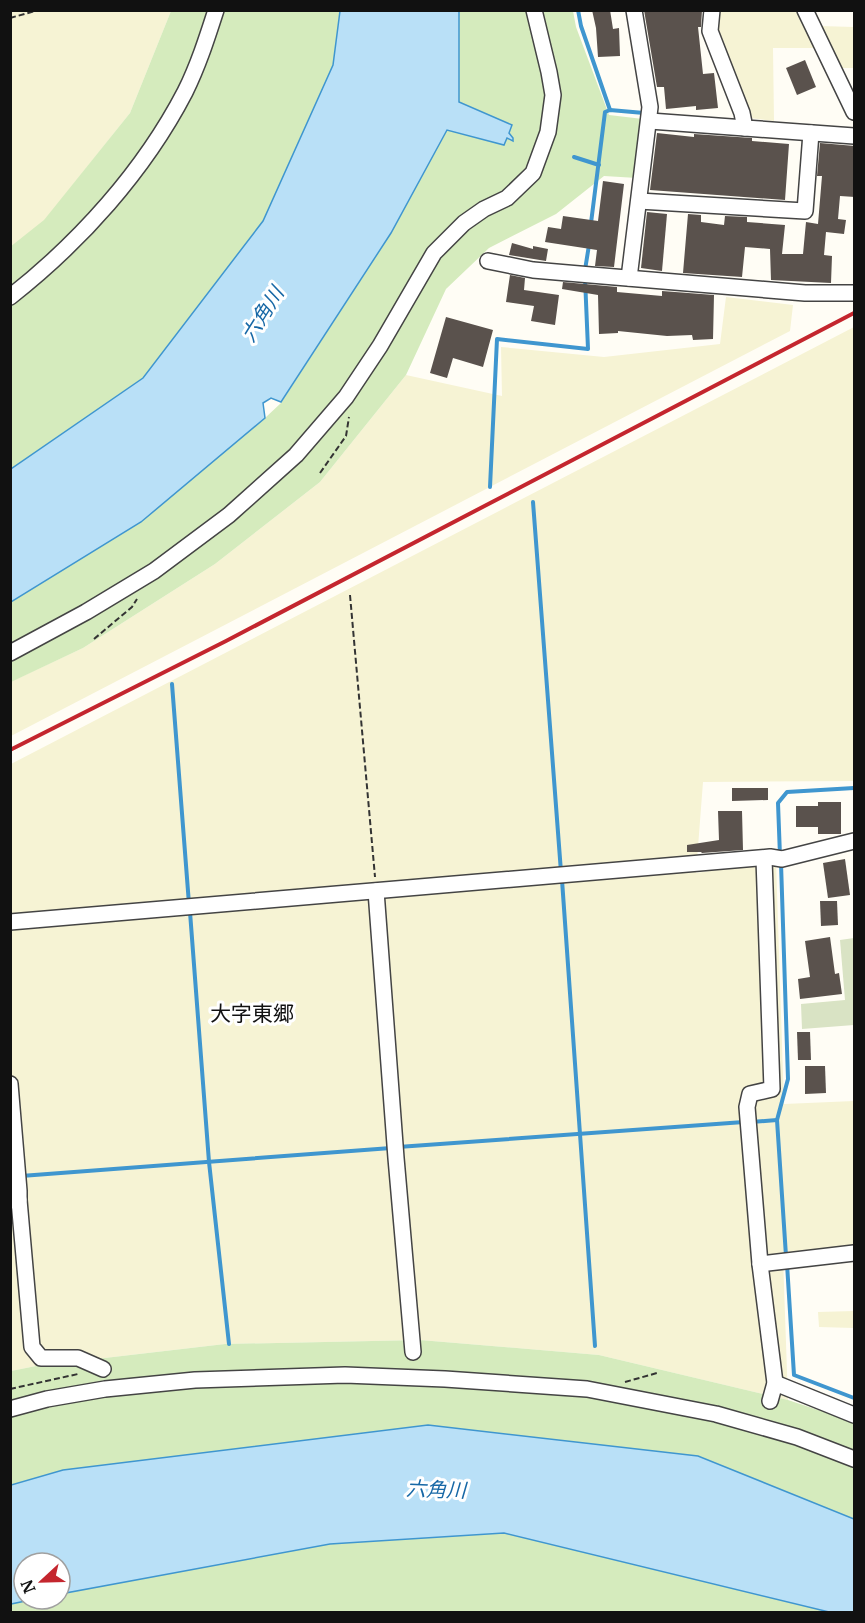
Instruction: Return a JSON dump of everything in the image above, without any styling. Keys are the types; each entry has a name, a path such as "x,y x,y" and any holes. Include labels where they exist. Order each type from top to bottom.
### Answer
{"street":[{"path":"10,297 74,242 116,194 159,135 185,92 204,48 216,10"},
{"path":"10,653 154,572 229,515 296,455 346,398 380,346 434,253 464,223 484,209 507,198 533,173 548,132 553,95 534,10"},
{"path":"629,278 650,115 634,10"},
{"path":"712,10 710,31 744,122"},
{"path":"805,10 855,112"},
{"path":"650,115 744,122 811,133 855,136"},
{"path":"639,201 805,211 811,133"},
{"path":"488,261 533,270 805,293 855,293"},
{"path":"10,922 772,858 855,841"},
{"path":"770,1401 775,1383 767,1263 747,1107 750,1094 772,1089 772,858"},
{"path":"376,891 413,1352"},
{"path":"10,1084 16,1162 16,1197 32,1347 41,1358 78,1358 103,1369"},
{"path":"767,1263 855,1253"},
{"path":"10,1409 47,1399 94,1391 195,1380 345,1375 444,1379 587,1389 716,1414 797,1437 855,1459"},
{"path":"775,1383 855,1415"}],"path":[{"path":"10,18 39,10"},
{"path":"320,473 346,436 350,414"},
{"path":"350,595 376,891"},
{"path":"94,639 132,607 137,598"},
{"path":"10,1389 80,1374"}],"shaded area":[{"path":"11,11 171,11 130,113 44,221 11,247"},
{"path":"719,11 812,11 820,26 854,27 854,68 840,68 830,48 773,48 774,121 750,118 715,32"},
{"path":"726,297 793,305 790,331 11,736 10,682 83,648 215,564 320,482 406,375 502,396 501,347 604,357 720,344"},
{"path":"854,327 854,781 703,782 696,873 776,861 784,1104 854,1101 854,1248 783,1257 788,1400 599,1355 420,1340 225,1344 36,1366 11,1371 11,764"},
{"path":"854,1311 854,1328 819,1327 818,1312"}],"green space":[{"path":"171,11 340,11 333,65 263,221 143,378 11,469 10,247 44,220 130,113"},
{"path":"459,11 573,11 576,27 609,115 643,119 637,178 604,176 556,214 489,248 446,289 406,375 320,482 215,564 83,648 11,682 11,602 141,522 281,403 391,233 447,130 504,145 507,138 512,141 513,138 509,133 512,125 459,102"},
{"path":"854,938 854,1025 802,1029 801,1004 845,1000 840,940"},
{"path":"420,1340 599,1355 788,1400 854,1422 854,1519 698,1456 63,1470 11,1485 11,1371 36,1366 225,1344"},
{"path":"504,1533 829,1612 11,1612 10,1604 12,1604 12,1611 72,1611 72,1592 330,1544"}],"water":[{"name":"六角川","path":"340,11 459,11 459,102 512,125 509,133 513,141 507,138 504,145 447,130 391,233 281,402 271,398 263,403 265,418 141,522 11,602 11,469 143,378 263,221 333,65"},
{"name":"六角川","path":"428,1425 698,1456 854,1519 854,1612 829,1612 504,1533 330,1544 72,1592 72,1551 12,1551 11,1604 11,1485 63,1470"}],"building":[{"path":"592,10 610,10 613,29 619,28 620,56 598,57"},
{"path":"644,10 702,10 701,27 698,27 703,74 714,73 718,108 696,110 696,106 666,109 664,87 657,87"},
{"path":"805,60 816,87 797,95 786,68"},
{"path":"657,133 694,137 694,134 752,138 752,141 789,144 785,200 650,190"},
{"path":"820,143 855,146 855,197 840,196 838,219 846,220 844,234 826,232 824,255 832,256 831,283 771,280 770,249 745,247 742,277 683,273 688,214 701,215 701,222 724,225 725,216 747,217 747,222 785,225 782,254 803,254 806,222 818,224 822,176 817,176"},
{"path":"603,181 624,184 614,267 595,266 597,250 545,242 548,227 561,229 563,216 598,221"},
{"path":"647,212 667,214 662,271 641,268"},
{"path":"512,243 533,249 533,246 548,249 546,261 509,255"},
{"path":"510,275 525,278 524,290 559,295 555,325 531,321 534,306 506,302"},
{"path":"563,282 617,287 617,292 662,296 662,291 714,295 713,339 693,340 692,335 667,336 618,331 618,333 599,334 598,295 562,289"},
{"path":"446,317 493,330 483,367 453,358 447,378 430,373"},
{"path":"732,788 768,788 768,800 732,801"},
{"path":"818,802 841,802 841,834 818,834 818,827 796,827 796,806 818,806"},
{"path":"718,811 742,811 743,850 687,852 687,845 719,840"},
{"path":"845,859 850,895 828,898 823,863"},
{"path":"820,901 837,901 838,925 821,926"},
{"path":"830,937 835,974 839,973 842,994 800,999 798,979 810,977 805,941"},
{"path":"797,1032 810,1032 811,1060 798,1060"},
{"path":"805,1066 825,1066 826,1093 805,1094"}],"waterway":[{"path":"578,10 581,26 610,110"},
{"path":"591,223 605,112 610,110 644,113"},
{"path":"574,157 599,165"},
{"path":"585,270 589,245"},
{"path":"490,487 497,339 588,349 585,278"},
{"path":"533,502 561,872"},
{"path":"172,684 189,904"},
{"path":"780,856 778,803 787,792 854,788"},
{"path":"781,863 788,1079 777,1120 786,1256"},
{"path":"562,880 595,1346"},
{"path":"190,912 209,1162 229,1344"},
{"path":"751,1122 777,1120"},
{"path":"398,1147 744,1122"},
{"path":"21,1176 391,1148"},
{"path":"787,1264 794,1375 854,1398"}],"railway":[{"path":"10,750 226,641 854,313"}],"district":[{"name":"大字東郷","path":"252,1013"}]}
